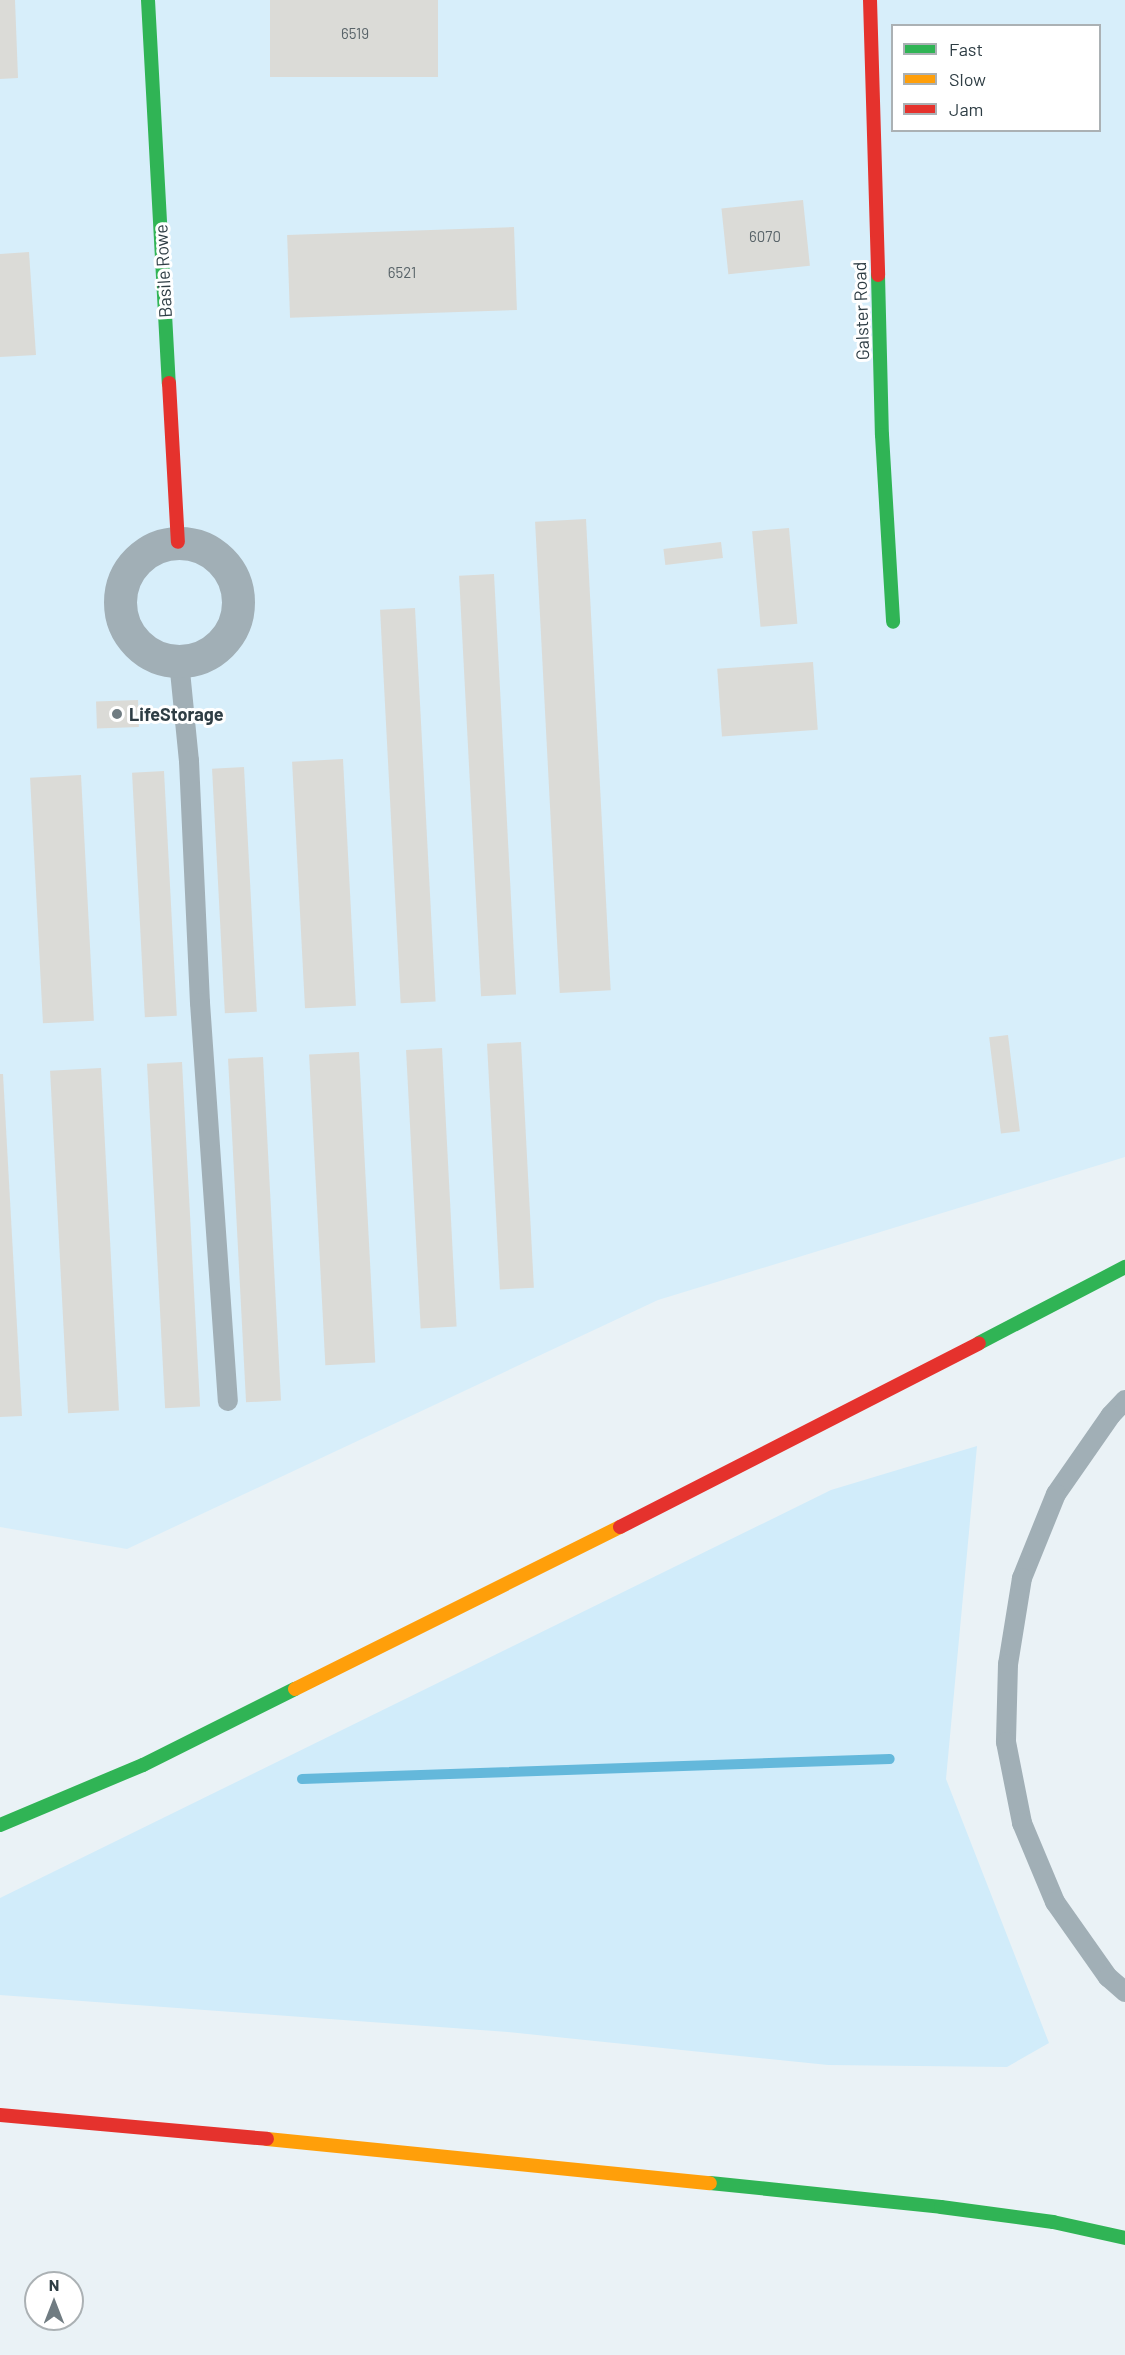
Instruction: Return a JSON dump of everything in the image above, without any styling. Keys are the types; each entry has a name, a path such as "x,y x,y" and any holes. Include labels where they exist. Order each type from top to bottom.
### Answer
{"main road":[{"name":"Basile Rowe","path":"148,0 178,542"},
{"name":"Galster Road","path":"870,0 882,435 893,621"},
{"path":"0,1825 143,1765 712,1481 1125,1267"},
{"path":"0,2115 341,2145 941,2207 1053,2222 1125,2238"}],"street":[{"path":"178,542 202,547 222,561 235,581 239,605 232,630 216,649 193,661 167,661 143,651 126,632 119,608 120,588 128,569 141,555 159,545 178,542"}],"lane":[{"path":"179,661 189,761 200,1003 228,1401"},
{"path":"1125,1400 1111,1415 1056,1494 1023,1578 1008,1664 1006,1742 1022,1823 1055,1902 1108,1977 1125,1992"}],"shaded area":[{"path":"0,0 1125,0 1125,1157 658,1300 127,1549 0,1527"},
{"path":"977,1446 946,1779 1049,2043 1007,2067 828,2065 508,2032 0,1995 0,1898 831,1490"}],"building":[{"path":"0,0 15,0 18,78 0,79"},
{"path":"270,0 438,0 438,77 270,77"},
{"path":"803,200 810,266 728,274 721,209"},
{"path":"514,227 517,310 290,318 287,235"},
{"path":"29,252 36,355 0,357 0,254"},
{"path":"586,519 611,990 560,993 535,522"},
{"path":"789,528 797,624 761,627 752,531"},
{"path":"721,542 723,558 665,565 663,549"},
{"path":"494,574 516,994 481,996 459,576"},
{"path":"415,608 436,1001 401,1003 380,610"},
{"path":"813,662 818,730 722,737 717,669"},
{"name":"LifeStorage","path":"138,700 139,727 97,728 96,701"},
{"path":"343,759 356,1006 305,1008 292,762"},
{"path":"244,767 257,1012 225,1013 212,769"},
{"path":"164,771 177,1016 145,1017 132,773"},
{"path":"81,775 94,1021 43,1023 30,778"},
{"path":"1008,1035 1020,1131 1001,1134 989,1037"},
{"path":"521,1042 534,1288 500,1289 487,1044"},
{"path":"442,1048 457,1327 421,1329 406,1050"},
{"path":"359,1052 375,1363 325,1365 309,1055"},
{"path":"263,1057 281,1401 246,1402 228,1059"},
{"path":"182,1062 200,1407 165,1408 147,1064"},
{"path":"101,1068 119,1411 68,1413 50,1071"},
{"path":"0,1074 3,1074 22,1416 0,1417"}],"waterway":[{"path":"302,1779 890,1759"}],"traffic: fast":[{"path":"148,0 169,383"},
{"path":"878,275 882,435 893,622"},
{"path":"979,1343 1125,1267"},
{"path":"0,1825 143,1765 295,1689"},
{"path":"710,2183 941,2207 1053,2222 1125,2238"}],"traffic: slow":[{"path":"295,1689 620,1527"},
{"path":"267,2139 710,2183"}],"traffic: jam":[{"path":"870,0 878,275"},
{"path":"169,383 178,542"},
{"path":"620,1527 979,1343"},
{"path":"0,2115 267,2139"}],"place":[{"name":"LifeStorage","path":"117,714"}]}
